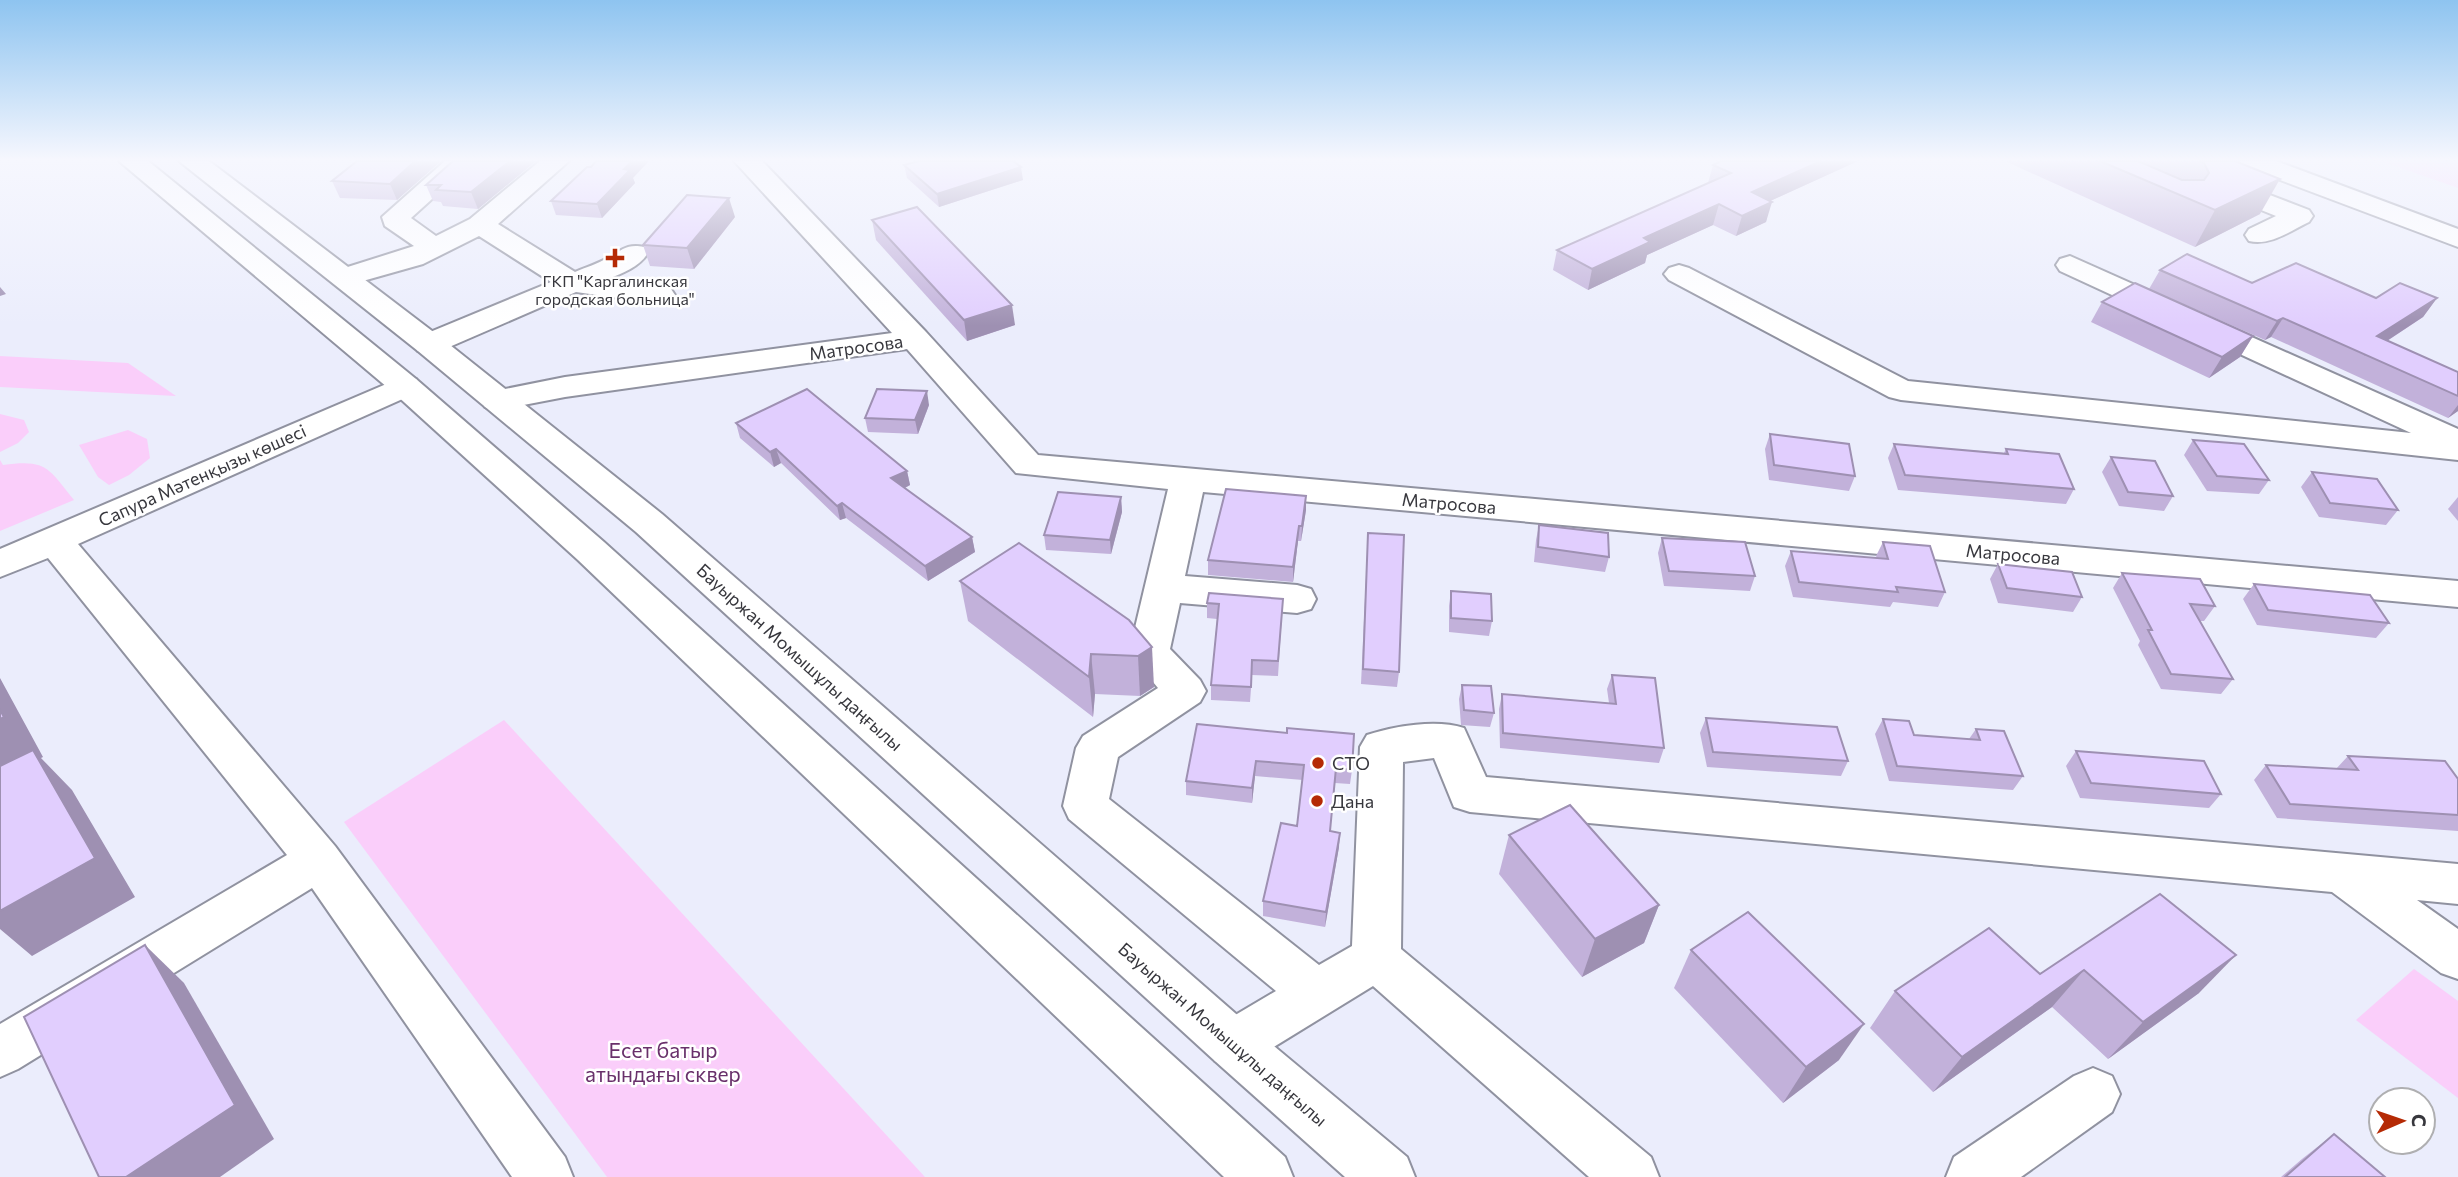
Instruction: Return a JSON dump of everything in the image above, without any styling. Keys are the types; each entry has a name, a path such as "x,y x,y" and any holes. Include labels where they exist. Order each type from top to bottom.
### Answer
{"main road":[{"path":"199,216 405,386 591,551 1265,1177"},
{"name":"Бауыржан Момышұлы даңғылы","path":"264,216 429,344 649,523 1233,1044 1387,1177"},
{"path":"397,216 395,220 434,247"},
{"path":"345,277 413,258 481,225 491,216"},
{"path":"799,216 915,339"},
{"path":"2259,235 2299,216"},
{"path":"2396,216 2458,239"},
{"path":"481,225 573,283 660,295"},
{"path":"429,344 617,265 634,253"},
{"path":"2070,265 2458,442"},
{"path":"1678,274 1901,390 2458,449"},
{"name":"Матросова","path":"498,400 565,387 915,339 1028,465 2458,594"},
{"name":"Сапура Мәтенқызы көшесі","path":"0,564 454,365"},
{"path":"1188,479 1149,653 1185,691 1098,748 1084,806 1317,994"},
{"path":"591,551 649,523"},
{"path":"54,540 319,860 545,1177"},
{"path":"1164,588 1297,599"},
{"path":"1376,958 1382,747 1449,740 1470,794 2458,884"},
{"path":"0,1051 319,860"},
{"path":"2341,873 2458,957"},
{"path":"1233,1044 1376,958"},
{"path":"1376,958 1631,1177"},
{"path":"1974,1177 2093,1094"}],"green space":[{"path":"0,356 128,363 176,396 0,387"},
{"path":"0,414 24,420 29,432 18,443 0,452"},
{"path":"128,430 147,439 150,458 129,475 109,485 98,477 79,445"},
{"path":"0,460 3,465 29,463 45,468 74,500 0,531"},
{"name":"Есет батыр атындағы сквер","path":"504,720 925,1177 607,1177 344,822"},
{"path":"2414,969 2458,1001 2458,1098 2356,1020"}],"building":[{"path":"669,216 714,216 687,248 643,245"},
{"path":"886,216 926,216 1012,305 964,320 872,220"},
{"path":"1634,216 1693,216 1644,238 1650,242 1592,269 1557,250"},
{"path":"2187,254 2252,283 2296,263 2376,298 2400,283 2437,298 2377,336 2458,372 2458,396 2283,318 2277,321 2160,270"},
{"path":"2135,283 2253,336 2222,357 2102,302"},
{"path":"807,389 907,471 891,478 972,537 925,566 842,503 837,506 776,449 770,452 736,423"},
{"path":"877,389 927,391 915,420 865,418"},
{"path":"1770,434 1849,444 1855,476 1774,465"},
{"path":"2193,440 2244,444 2269,480 2217,476"},
{"path":"1894,444 2008,454 2006,449 2059,454 2074,489 1905,475"},
{"path":"2111,457 2155,461 2173,496 2128,492"},
{"path":"2312,472 2377,479 2398,510 2330,503"},
{"path":"1226,489 1306,496 1293,567 1208,560"},
{"path":"1058,492 1121,497 1110,540 1044,535"},
{"path":"1539,525 1608,533 1609,557 1538,547"},
{"path":"1368,533 1404,535 1399,672 1363,669"},
{"path":"1662,538 1745,542 1755,576 1669,571"},
{"path":"1883,542 1930,546 1945,592 1896,587 1898,592 1799,582 1791,551 1888,559"},
{"path":"1019,543 1129,620 1152,647 1138,656 1091,654 1089,677 960,581"},
{"path":"1998,564 2072,572 2082,597 2007,588"},
{"path":"2122,573 2200,579 2215,606 2190,604 2233,679 2171,674 2148,630 2152,630"},
{"path":"2254,584 2370,595 2389,623 2268,610"},
{"path":"1451,591 1491,594 1492,621 1451,618"},
{"path":"1209,593 1283,599 1278,661 1252,660 1251,687 1211,685 1219,604 1207,603"},
{"path":"1612,675 1655,678 1664,748 1503,733 1502,694 1616,704"},
{"path":"1462,685 1491,686 1494,713 1464,710"},
{"path":"1706,718 1837,727 1848,761 1713,752"},
{"path":"1883,719 1909,721 1914,735 1980,740 1976,729 2004,731 2023,776 1897,766"},
{"path":"1197,724 1287,733 1287,728 1354,734 1352,770 1336,768 1330,831 1340,833 1326,912 1263,901 1281,823 1297,826 1304,765 1256,761 1252,788 1186,781"},
{"path":"33,750 95,858 0,911 0,766"},
{"path":"2076,751 2204,761 2221,794 2091,783"},
{"path":"2348,756 2445,761 2458,779 2458,815 2290,804 2266,765 2358,770"},
{"path":"1570,805 1659,905 1595,939 1509,835"},
{"path":"2160,894 2236,955 2143,1022 2084,970 1962,1057 1895,991 1989,928 2040,974"},
{"path":"1748,912 1864,1024 1806,1067 1691,950"},
{"path":"145,945 235,1105 126,1177 99,1177 24,1017"},
{"path":"2334,1134 2385,1177 2285,1177"}],"place":[{"name":"ГКП \"Каргалинская городская больница\"","path":"615,258"},
{"name":"СТО","path":"1318,763"},
{"name":"Дана","path":"1317,801"}]}
